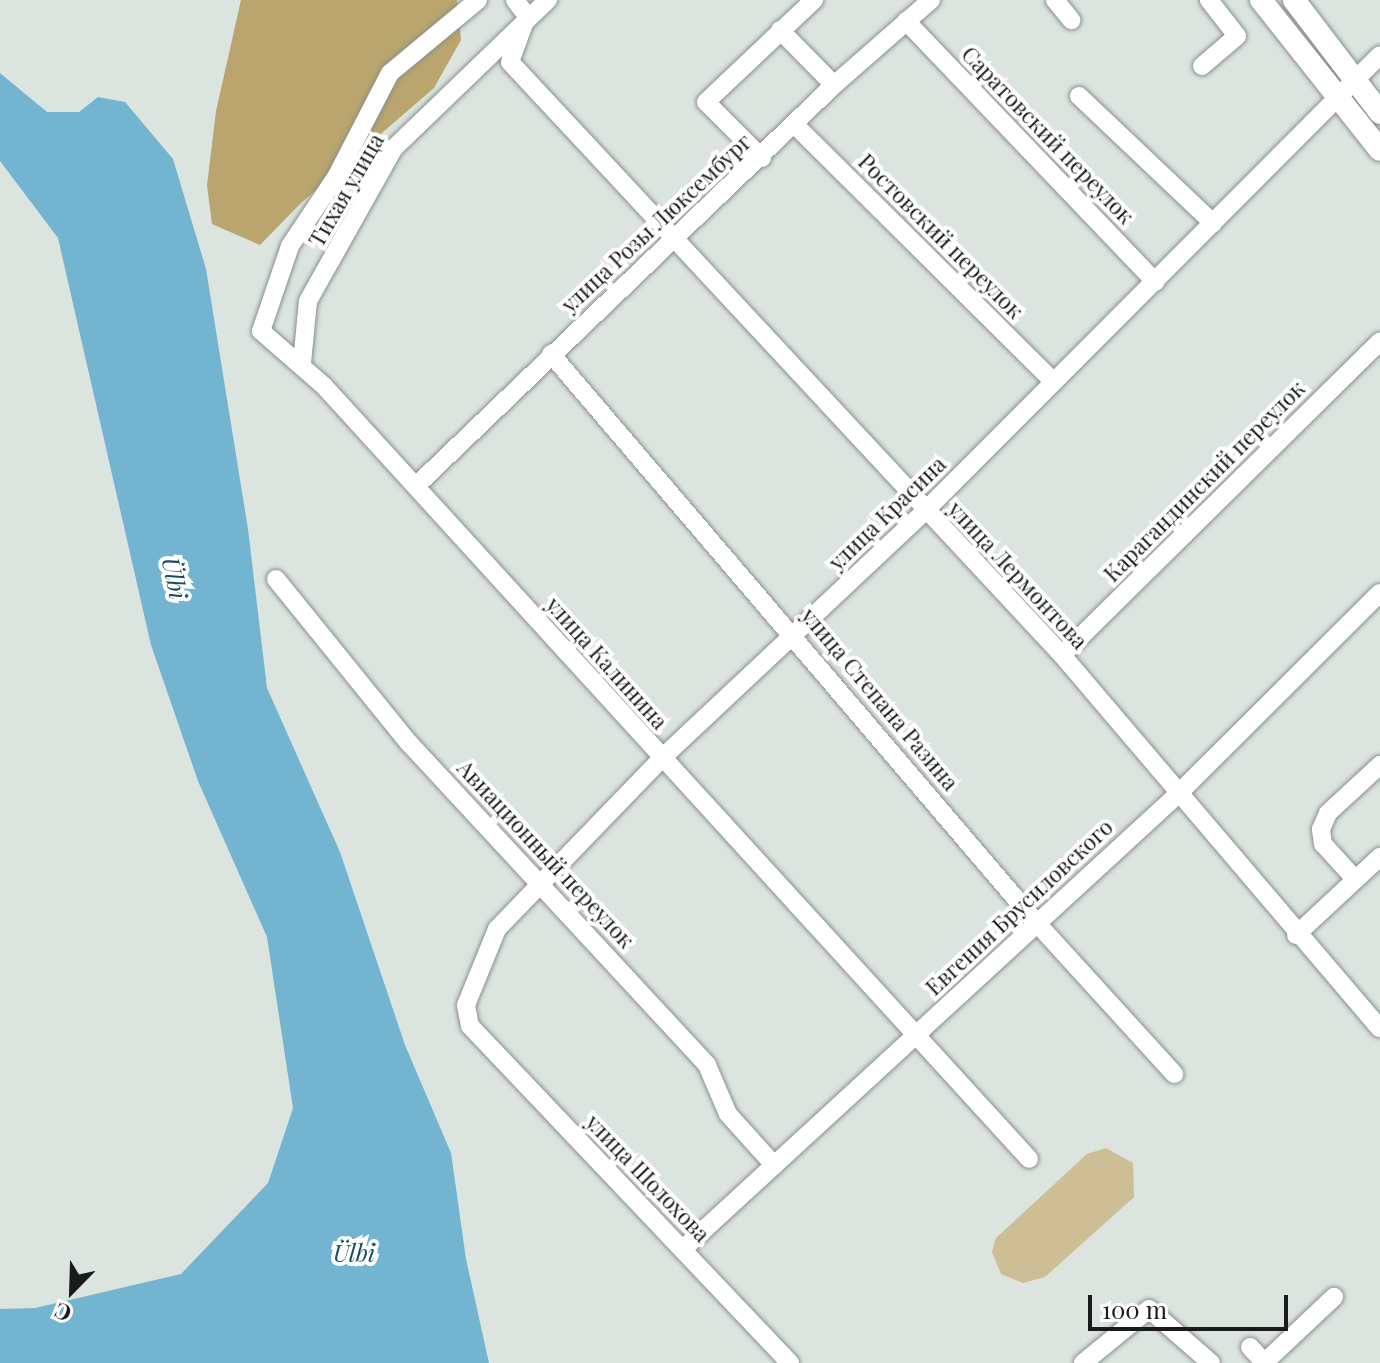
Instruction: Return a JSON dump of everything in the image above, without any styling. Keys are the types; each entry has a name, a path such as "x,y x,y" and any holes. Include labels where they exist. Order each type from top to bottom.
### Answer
{"main road":[{"path":"1261,0 1380,150"},
{"path":"1294,0 1380,113"}],"street":[{"name":"улица Калинина","path":"478,0 390,73 336,177 290,246 261,331 302,363 1029,1159"},
{"path":"515,0 527,16"},
{"name":"Тихая улица","path":"302,363 308,301 394,148 527,16 548,0"},
{"path":"762,158 706,102 814,0"},
{"name":"улица Розы Люксембург","path":"416,486 551,354 762,158 834,85 931,0"},
{"path":"1055,0 1071,20"},
{"path":"1202,66 1237,36 1209,0"},
{"name":"улица Лермонтова","path":"527,16 510,62 678,238 925,511 1062,655 1296,935 1376,1016"},
{"name":"Саратовский переулок","path":"906,21 1155,282"},
{"path":"780,30 834,85"},
{"name":"улица Красина","path":"470,1026 466,1005 497,929 540,881 661,759 925,511 1380,55"},
{"path":"1079,96 1213,223"},
{"name":"Ростовский переулок","path":"794,124 1054,382"},
{"name":"Карагандинский переулок","path":"1062,655 1380,341"},
{"name":"улица Степана Разина","path":"551,354 794,634 1035,921 1174,1074"},
{"name":"Авиационный переулок","path":"276,579 409,743 540,881 707,1065 728,1114 774,1165"},
{"name":"Евгения Брусиловского","path":"683,1249 1035,921 1177,795 1380,593"},
{"path":"1355,879 1323,844 1321,829 1328,813 1380,765"},
{"path":"1296,935 1380,857"},
{"name":"улица Шолохова","path":"470,1026 790,1363"},
{"path":"1250,1347 1265,1363 1334,1297"},
{"path":"1083,1363 1149,1309 1211,1363"}],"shaded area":[{"path":"241,0 457,0 461,40 434,88 301,203 260,245 212,224 207,185 216,111"},
{"path":"1106,1148 1133,1163 1134,1197 1045,1277 1023,1283 1001,1274 992,1252 996,1238 1087,1154"}],"water":[{"name":"Ülbi","path":"0,73 47,112 79,112 98,97 125,102 173,159 206,269 248,529 267,688 340,852 405,1045 451,1153 466,1259 489,1363 0,1363 0,1309 35,1308 181,1274 268,1183 293,1108 267,937 198,781 151,645 58,238 0,161"}]}
